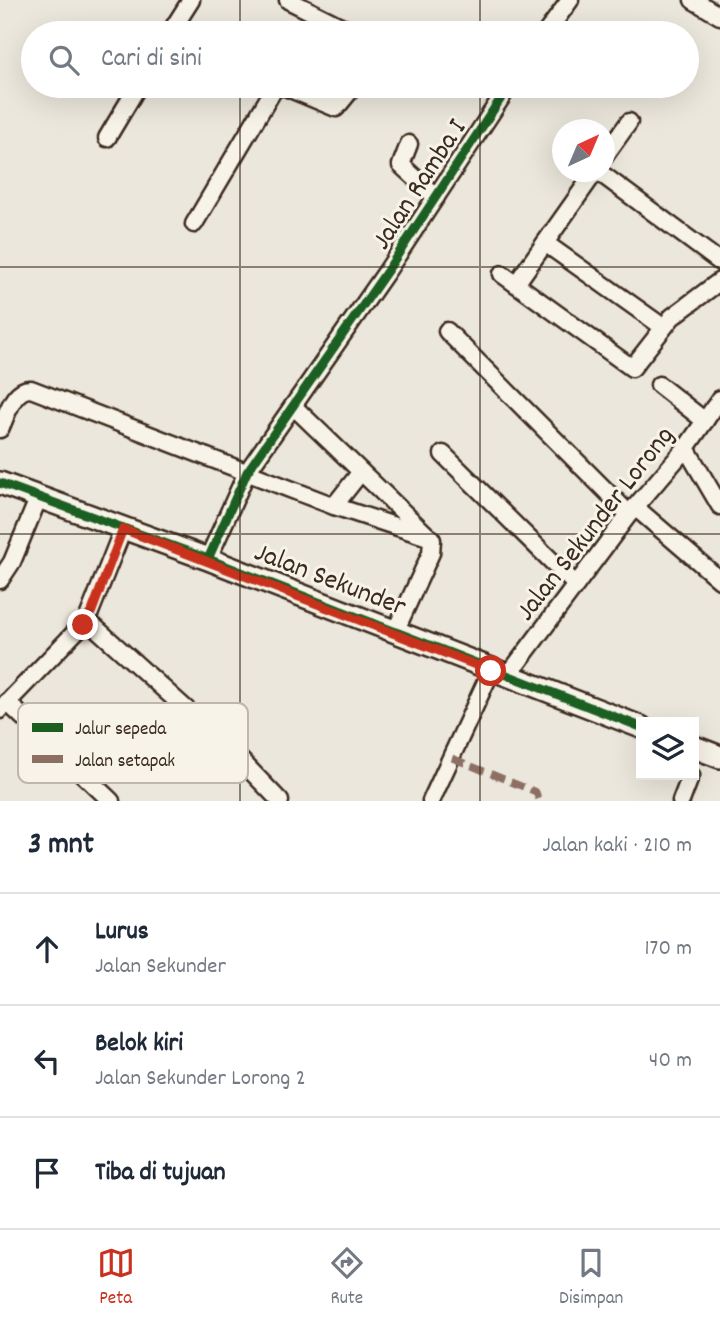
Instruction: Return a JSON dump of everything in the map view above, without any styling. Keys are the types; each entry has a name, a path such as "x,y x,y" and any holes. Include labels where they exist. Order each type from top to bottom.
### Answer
{"street":[{"path":"178,21 191,0"},
{"path":"288,0 330,21"},
{"path":"555,21 570,0"},
{"path":"693,0 720,16"},
{"path":"107,138 131,98"},
{"path":"194,224 269,98"},
{"path":"312,98 336,108 345,98"},
{"name":"Jalan Ramba I","path":"293,406 387,271 501,98"},
{"path":"615,142 629,122"},
{"path":"410,144 401,165 436,197"},
{"path":"516,284 590,182"},
{"path":"611,182 720,262"},
{"path":"545,243 663,327"},
{"path":"502,274 632,369 663,327 692,299 720,281"},
{"path":"447,331 632,511 720,580"},
{"path":"659,385 705,421"},
{"path":"0,429 17,394 27,388 334,506 431,538"},
{"name":"Jalan Sekunder Lorong","path":"431,801 499,674 576,585 632,511 686,448 720,399"},
{"path":"208,559 247,472 293,406 360,473 431,538 431,553 395,632"},
{"path":"686,448 720,506"},
{"path":"443,454 576,585"},
{"path":"334,506 360,473"},
{"name":"Jalan Sekunder","path":"0,482 38,499 208,559 636,725"},
{"path":"0,580 12,562 38,499"},
{"path":"18,718 4,706 87,620 123,529"},
{"path":"87,620 179,703"},
{"path":"248,768 279,801"},
{"path":"681,801 689,780"},
{"path":"91,783 111,801"}],"marked path":[{"path":"452,758 536,792 539,801"}],"cycle path":[{"path":"208,559 247,472 387,271 501,98"},
{"path":"0,483 208,559 636,725"}],"route":[{"path":"83,625 92,611 123,529 208,559 491,671"}]}
